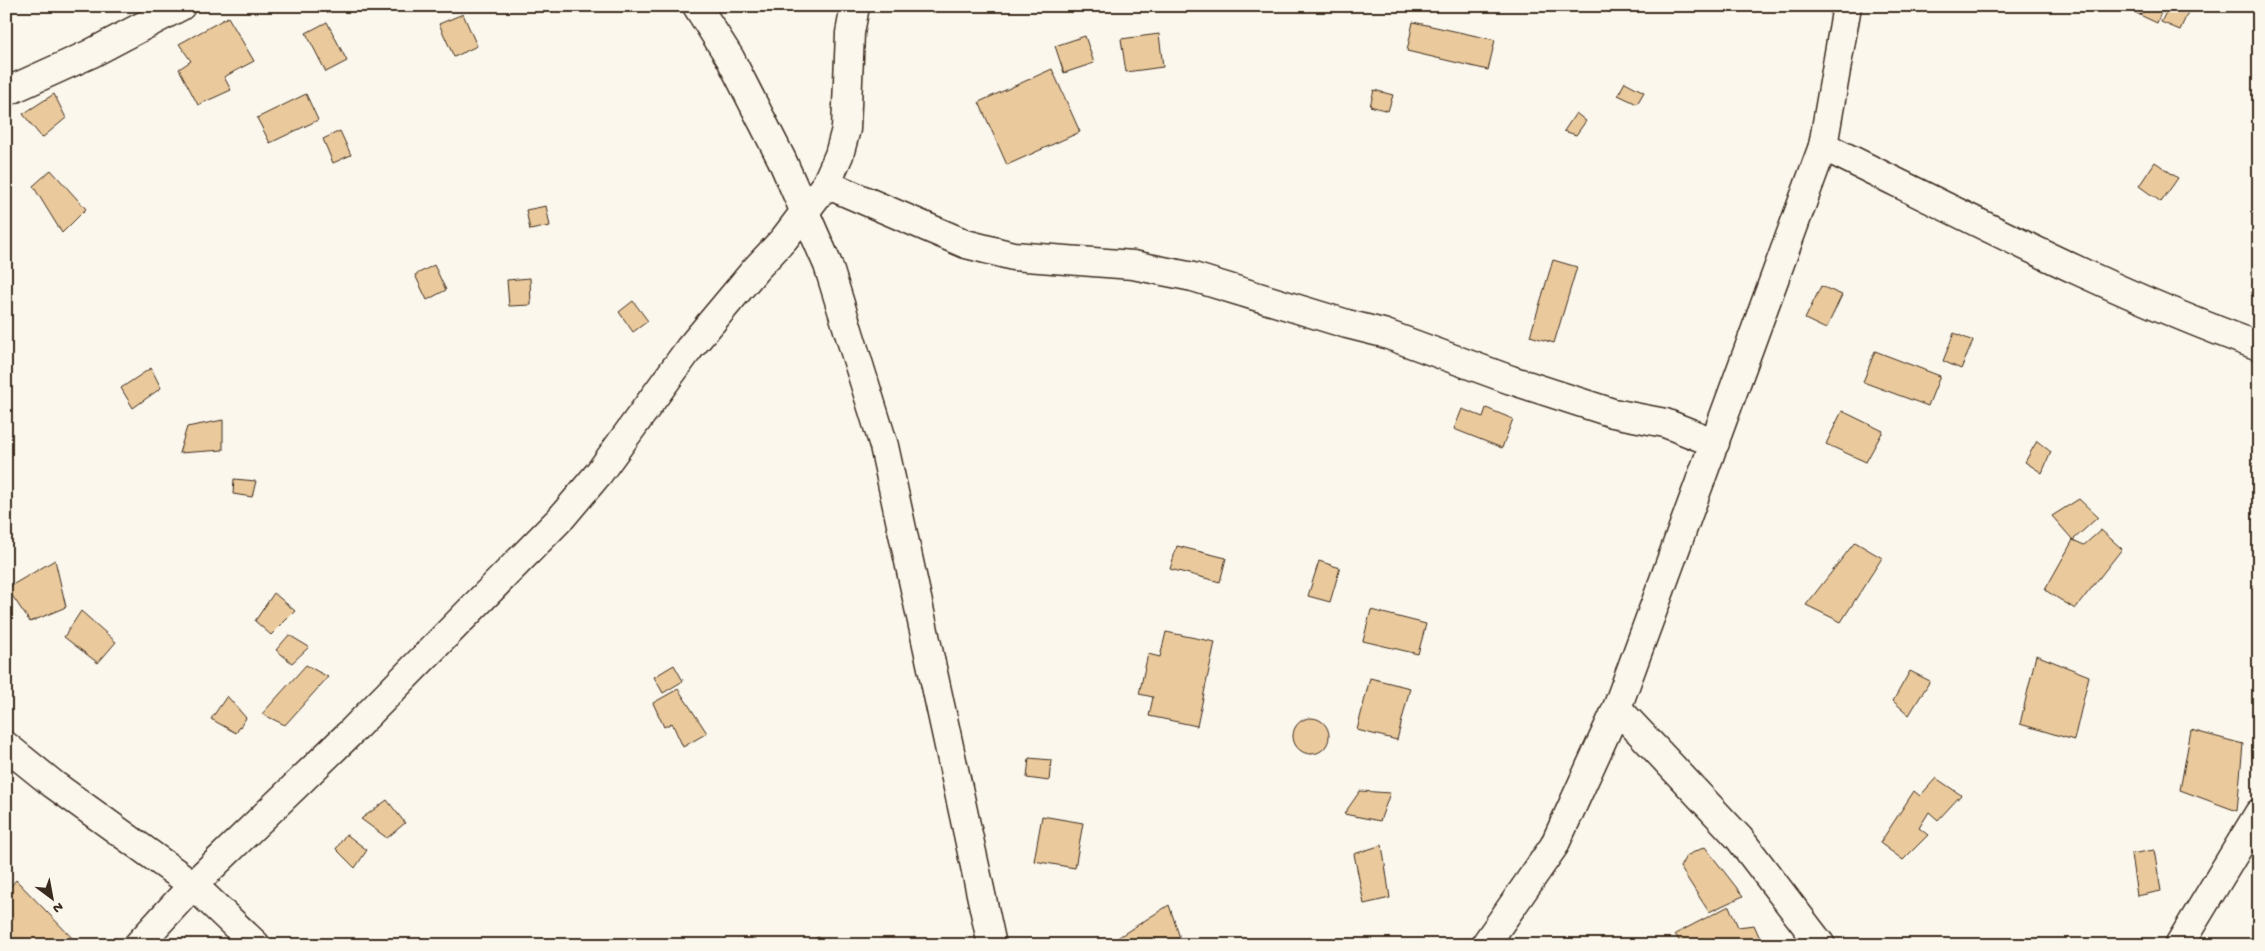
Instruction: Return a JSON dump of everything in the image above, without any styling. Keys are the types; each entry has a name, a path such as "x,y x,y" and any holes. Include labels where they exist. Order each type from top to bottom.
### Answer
{"street":[{"path":"6,92 90,54 181,6"},
{"path":"697,6 730,58 782,160 828,265 884,446 992,945"},
{"path":"138,945 193,885 348,735 562,517 620,445 689,349 755,270 784,240 826,184 840,155 846,129 850,33 855,6"},
{"path":"1485,945 1554,846 1617,708 1823,146 1847,6"},
{"path":"1823,146 2096,278 2215,330 2259,346"},
{"path":"826,184 966,244 1012,256 1133,265 1193,278 1383,333 1511,380 1613,413 1665,423 1714,443"},
{"path":"1617,708 1739,838 1821,945"},
{"path":"6,746 53,784 193,885 256,945"},
{"path":"2178,945 2259,813"}],"building":[{"path":"2123,6 2144,6 2140,15"},
{"path":"2149,6 2163,7 2157,23 2140,15"},
{"path":"2169,6 2182,6 2189,10 2180,30 2161,22"},
{"path":"463,14 477,46 454,57 439,24"},
{"path":"228,17 254,61 224,77 231,90 198,105 179,69 191,61 179,44"},
{"path":"327,22 347,61 326,72 306,33"},
{"path":"1413,22 1495,40 1488,70 1407,51"},
{"path":"1159,34 1163,67 1126,72 1121,39"},
{"path":"1085,36 1094,63 1064,73 1055,46"},
{"path":"1052,69 1080,132 1007,165 979,102"},
{"path":"1625,82 1644,92 1637,104 1618,95"},
{"path":"1374,90 1393,95 1388,111 1370,106"},
{"path":"54,94 66,118 42,138 23,114"},
{"path":"306,94 318,120 270,143 257,118"},
{"path":"1576,113 1586,121 1576,135 1564,131"},
{"path":"340,131 351,155 333,163 323,139"},
{"path":"2155,162 2178,178 2161,202 2139,186"},
{"path":"51,170 86,209 62,233 33,186"},
{"path":"546,206 550,226 530,230 526,210"},
{"path":"1553,260 1577,267 1554,343 1530,336"},
{"path":"434,265 446,290 427,300 415,275"},
{"path":"530,278 531,305 509,306 507,280"},
{"path":"1821,286 1842,295 1826,329 1805,319"},
{"path":"633,301 648,321 633,332 619,312"},
{"path":"1954,333 1973,341 1961,369 1943,361"},
{"path":"1875,351 1940,376 1928,406 1863,382"},
{"path":"151,368 161,388 133,408 121,388"},
{"path":"1486,408 1513,419 1502,448 1454,429 1462,409 1483,417"},
{"path":"1842,411 1883,431 1866,462 1826,444"},
{"path":"223,420 223,450 179,453 187,427"},
{"path":"2037,441 2051,452 2042,473 2025,462"},
{"path":"234,479 256,481 252,497 233,494"},
{"path":"2079,499 2098,517 2073,540 2052,516"},
{"path":"2101,530 2122,549 2075,609 2045,590 2073,540 2084,545"},
{"path":"1855,542 1882,558 1841,622 1806,605"},
{"path":"1177,546 1226,558 1220,582 1170,569"},
{"path":"55,560 66,607 30,622 7,588"},
{"path":"1319,561 1340,568 1330,602 1308,596"},
{"path":"274,593 295,611 271,635 255,621"},
{"path":"1371,610 1426,624 1418,654 1363,641"},
{"path":"81,611 116,642 98,663 64,637"},
{"path":"1166,632 1215,642 1197,726 1149,716 1153,697 1139,694 1148,654 1160,657"},
{"path":"289,635 309,647 292,663 276,650"},
{"path":"2036,655 2089,676 2074,740 2020,724"},
{"path":"306,665 328,677 285,725 262,714"},
{"path":"674,665 683,681 663,693 654,677"},
{"path":"1910,671 1930,681 1909,715 1893,701"},
{"path":"1370,678 1410,688 1397,740 1357,730"},
{"path":"678,689 707,733 683,747 672,723 664,727 653,703"},
{"path":"227,696 246,718 236,733 211,719"},
{"path":"1311,718 1318,719 1324,723 1328,729 1328,743 1324,749 1318,753 1311,754 1304,753 1298,749 1294,743 1293,736 1294,729 1298,723 1304,719"},
{"path":"2191,730 2243,744 2237,811 2180,790"},
{"path":"1029,758 1051,760 1049,781 1027,778"},
{"path":"1936,778 1961,795 1938,820 1929,812 1919,828 1928,835 1903,860 1880,843 1914,791 1920,796"},
{"path":"1360,791 1390,793 1380,821 1344,814"},
{"path":"387,800 405,823 387,838 361,819"},
{"path":"1042,816 1083,823 1075,868 1034,861"},
{"path":"346,834 367,850 355,868 336,849"},
{"path":"1382,845 1390,898 1364,904 1354,854"},
{"path":"1705,847 1743,896 1709,912 1680,867 1686,856"},
{"path":"2154,850 2161,891 2137,896 2131,854"},
{"path":"16,880 79,945 6,945 6,892"},
{"path":"1169,905 1180,938 1162,945 1111,945 1111,942"},
{"path":"1729,906 1738,927 1754,925 1763,945 1682,945 1675,934"},
{"path":"818,937 822,945 804,945"}]}
